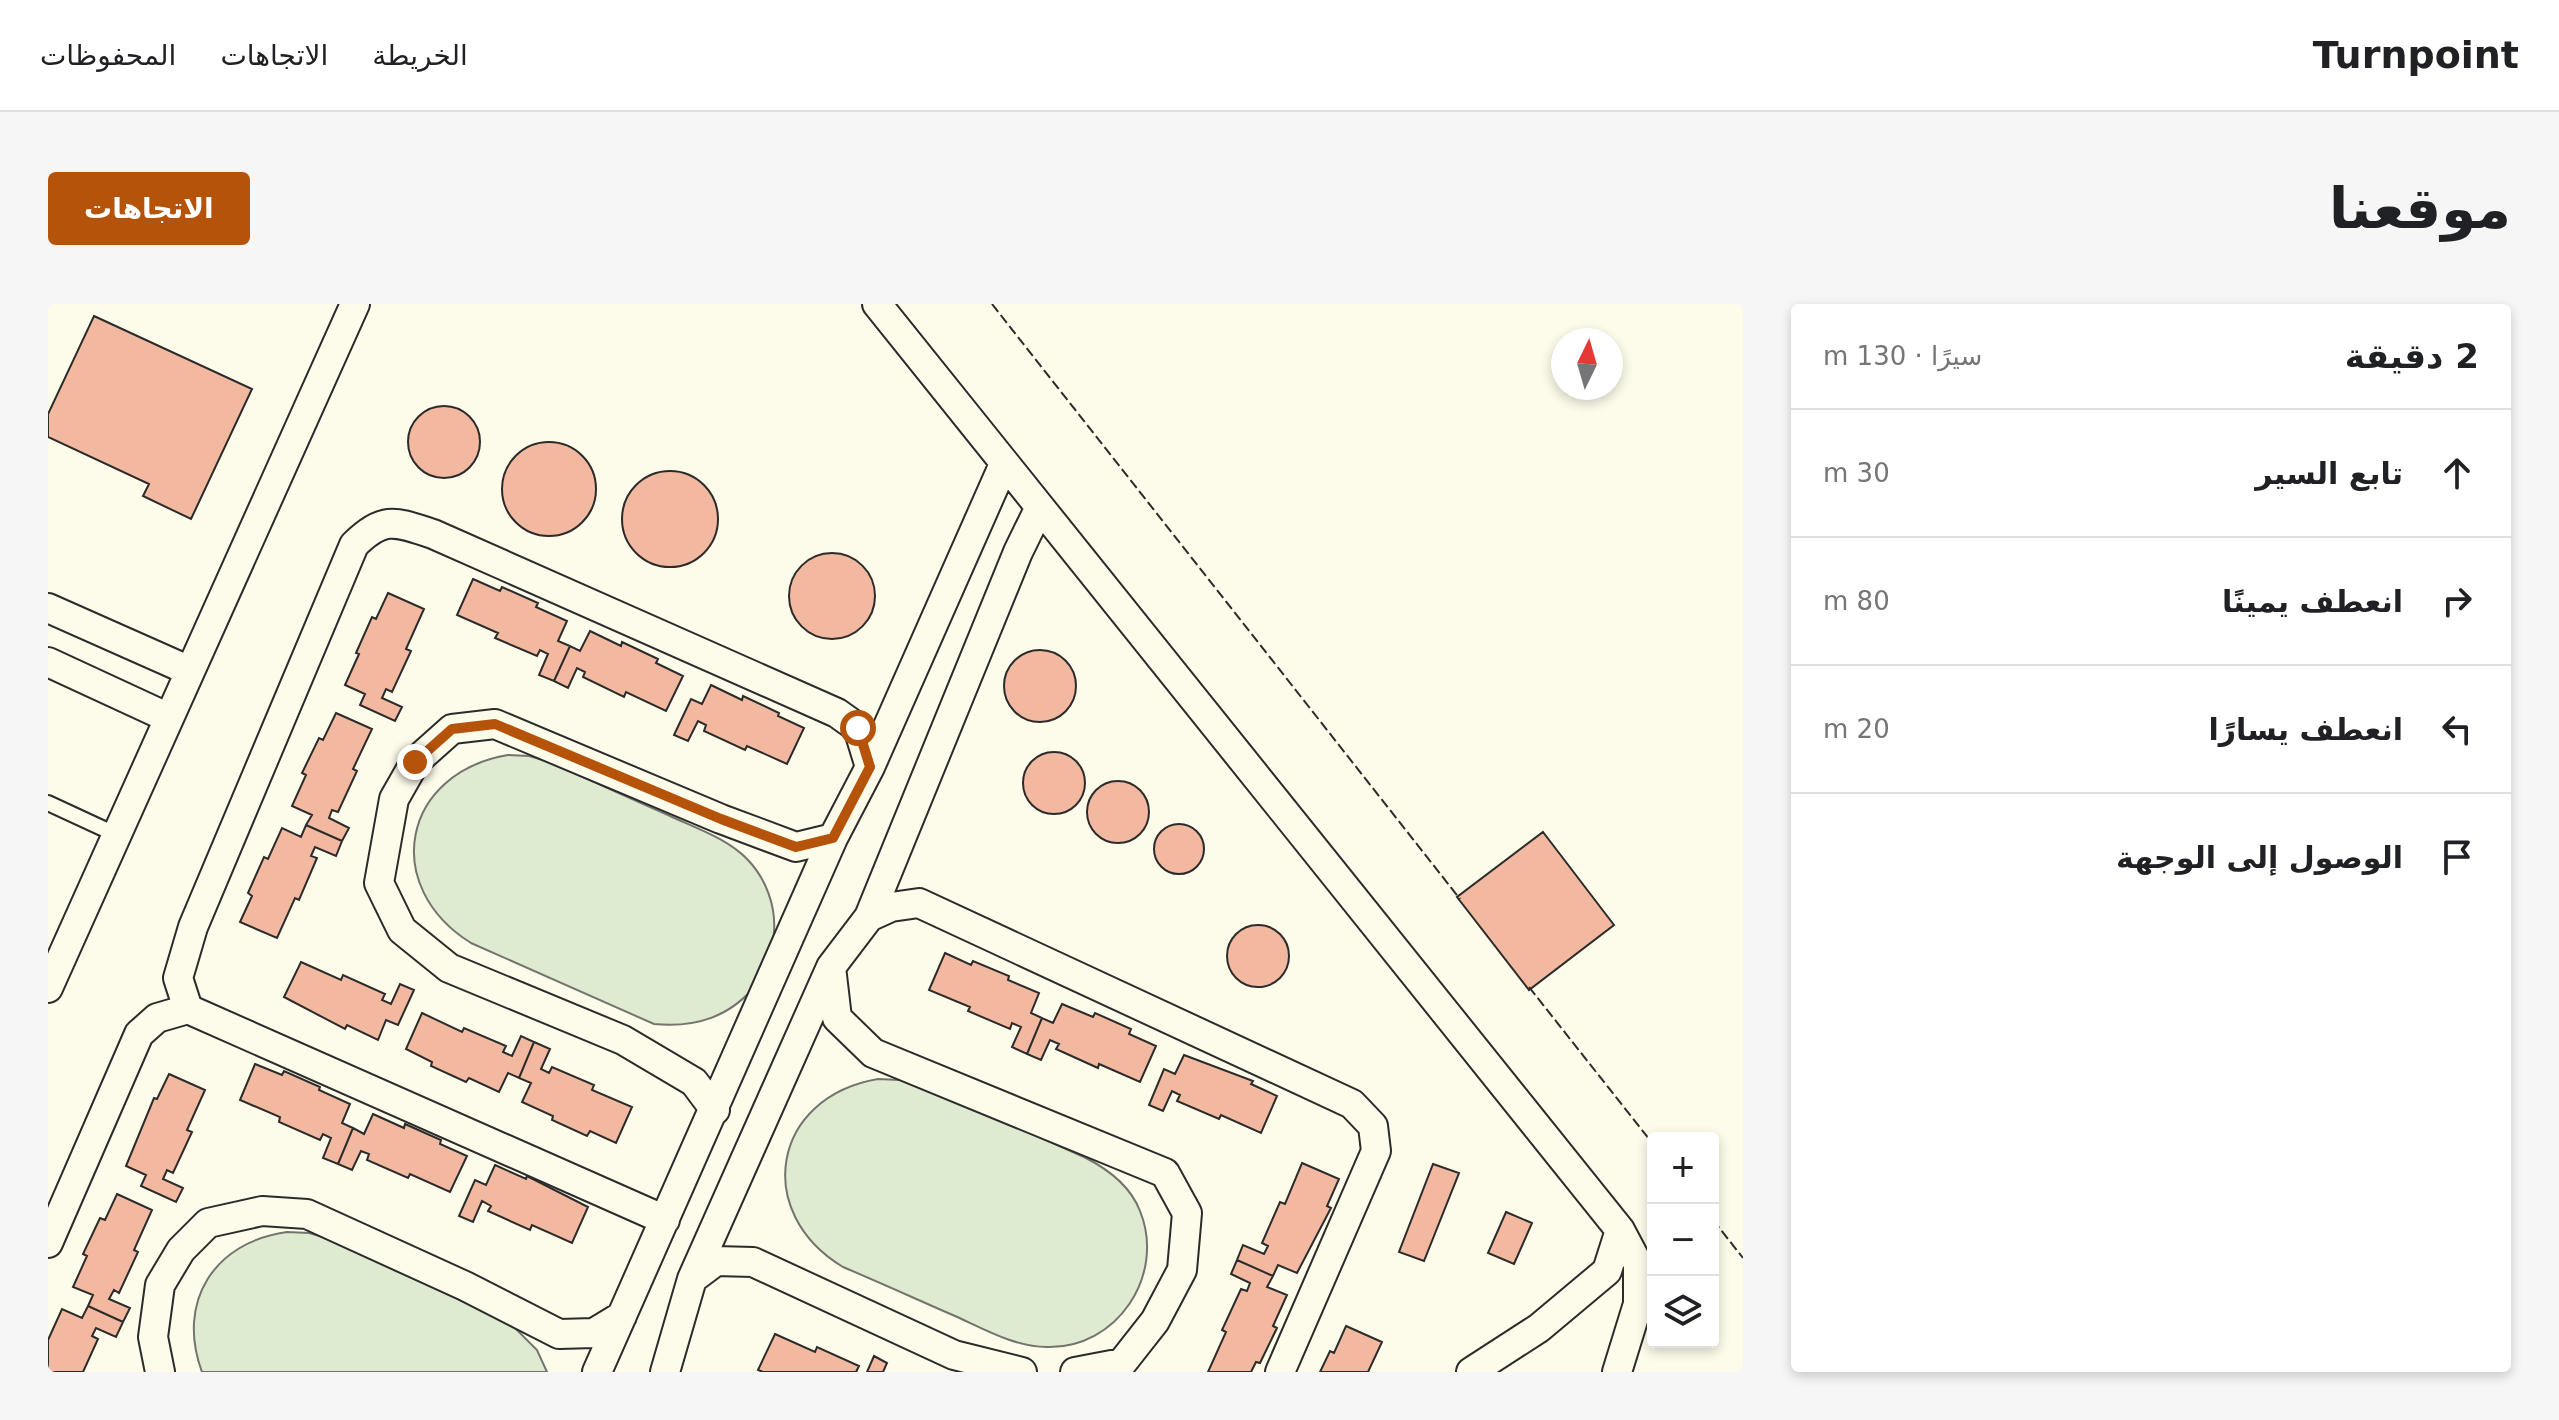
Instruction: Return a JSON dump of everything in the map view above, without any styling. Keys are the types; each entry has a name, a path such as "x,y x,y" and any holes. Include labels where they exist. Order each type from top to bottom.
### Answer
{"street":[{"path":"48,988 58,938 117,835 355,304"},
{"path":"877,304 1620,1230 1638,1264 1638,1304 1617,1372"},
{"path":"160,1372 153,1337 160,1285 181,1250 208,1223 262,1211 307,1214 465,1286 559,1334 596,1372 715,1110 833,838 870,767 1004,464"},
{"path":"665,1372 692,1279 831,967 869,917 1018,552 1039,509"},
{"path":"188,1009 178,978 193,927 354,545 369,530 395,521 433,534 837,713 858,728 870,767"},
{"path":"48,608 190,671"},
{"path":"48,662 169,718"},
{"path":"715,1110 694,1082 623,1040 449,968 402,930 379,883 394,799 415,762 452,729 495,724 721,819 796,847 833,838"},
{"path":"869,917 891,907 919,903 1352,1104 1373,1126 1376,1151 1280,1372"},
{"path":"831,967 837,1018 873,1053 1165,1173 1187,1213 1182,1270 1155,1321 1122,1363 1075,1372"},
{"path":"48,1243 139,1034 157,1018 188,1009 665,1220"},
{"path":"1471,1372 1539,1328 1607,1271 1620,1230"},
{"path":"692,1279 716,1261 753,1262 954,1355 1022,1372"},
{"path":"559,1334 594,1333 622,1316"}],"lane":[{"path":"48,803 117,835"}],"green space":[{"path":"508,755 529,756 550,762 710,834 748,860 768,893 774,932 767,966 761,979 747,995 711,1018 684,1024 654,1024 471,943 442,919 423,892 415,863 416,834 426,807 445,784 472,766"},
{"path":"878,1079 921,1085 1084,1157 1124,1186 1140,1211 1146,1235 1146,1260 1130,1304 1114,1322 1095,1336 1072,1344 1047,1347 1011,1341 843,1267 814,1244 795,1217 786,1188 787,1159 796,1132 815,1108 842,1090"},
{"path":"287,1232 309,1233 330,1239 511,1324 537,1350 547,1372 202,1372 195,1346 194,1322 198,1300 207,1280 221,1262 239,1248 261,1238"}],"building":[{"path":"94,316 252,389 191,519 143,496 149,484 48,437 48,414"},
{"path":"444,406 464,412 474,422 480,442 474,462 464,472 444,478 424,472 414,462 408,442 414,422 424,412"},
{"path":"540,442 558,442 583,455 593,471 596,489 593,507 583,523 558,536 540,536 515,523 502,498 502,480 515,455"},
{"path":"670,471 688,475 704,485 714,501 718,519 714,537 704,553 688,563 670,567 652,563 636,553 626,537 622,519 626,501 636,485 652,475"},
{"path":"832,553 856,560 868,572 875,596 868,620 856,632 832,639 808,632 796,620 789,596 796,572 808,560"},
{"path":"473,579 500,591 502,587 538,603 536,607 567,621 558,641 570,646 554,681 539,675 548,654 540,650 537,656 495,638 498,633 457,615"},
{"path":"388,593 424,609 406,649 411,651 392,692 386,689 382,698 402,707 395,721 360,705 365,694 345,685 372,617 376,619"},
{"path":"590,631 658,659 656,663 683,676 666,711 626,692 624,697 583,677 585,672 577,668 568,688 554,681 570,646 580,651"},
{"path":"1040,650 1060,656 1070,666 1076,686 1070,706 1060,716 1040,722 1020,716 1010,706 1004,686 1010,666 1020,656"},
{"path":"711,685 742,700 743,696 804,728 787,764 747,746 745,750 704,731 706,725 698,721 688,741 674,735 691,699 702,704"},
{"path":"336,713 372,729 353,769 357,771 338,812 332,810 329,818 349,828 342,841 306,825 312,815 292,806 306,775 302,773 319,738 323,740"},
{"path":"1048,752 1060,752 1076,761 1083,771 1083,795 1076,805 1060,814 1048,814 1028,800 1023,789 1023,777 1037,757"},
{"path":"1112,781 1124,781 1140,790 1147,800 1147,824 1140,834 1124,843 1112,843 1092,829 1087,818 1087,806 1101,786"},
{"path":"1179,824 1197,831 1204,849 1197,867 1179,874 1161,867 1154,849 1161,831"},
{"path":"306,825 342,841 336,856 315,847 311,856 317,858 299,900 295,898 277,938 240,922 252,896 248,893 264,857 268,859 282,828 301,837"},
{"path":"1543,832 1614,925 1529,990 1457,897"},
{"path":"1258,925 1280,934 1289,956 1280,978 1258,987 1236,978 1227,956 1236,934"},
{"path":"945,953 971,965 973,961 1009,976 1008,980 1039,993 1031,1013 1042,1018 1027,1054 1012,1047 1021,1027 1012,1023 1010,1029 968,1011 970,1007 929,990"},
{"path":"301,962 341,980 343,975 385,994 382,1000 391,1004 400,984 414,990 398,1025 386,1020 378,1040 347,1025 345,1029 284,997"},
{"path":"1062,1004 1093,1017 1095,1013 1131,1029 1129,1034 1156,1046 1140,1082 1056,1049 1059,1044 1050,1040 1041,1060 1027,1054 1042,1018 1053,1023"},
{"path":"422,1013 462,1032 464,1028 506,1046 503,1052 512,1056 521,1036 534,1042 519,1078 508,1073 499,1092 469,1078 466,1082 431,1066 432,1062 406,1049"},
{"path":"534,1042 550,1049 541,1069 549,1073 552,1067 594,1085 592,1090 632,1107 616,1143 590,1131 587,1136 522,1102 531,1083 519,1078"},
{"path":"1184,1055 1253,1081 1251,1084 1277,1096 1261,1133 1221,1115 1219,1119 1177,1101 1180,1095 1172,1091 1163,1111 1149,1105 1164,1069 1175,1074"},
{"path":"255,1064 282,1075 284,1071 350,1104 342,1123 353,1128 338,1164 323,1158 331,1138 323,1134 320,1140 279,1122 280,1117 240,1100"},
{"path":"169,1074 205,1090 187,1130 192,1132 173,1173 167,1170 163,1179 183,1188 176,1202 141,1186 146,1175 126,1166 154,1098 157,1099"},
{"path":"373,1114 441,1140 440,1144 467,1156 450,1192 410,1174 408,1178 367,1160 369,1154 361,1151 352,1170 338,1164 353,1128 364,1134"},
{"path":"1302,1163 1339,1179 1327,1206 1331,1208 1297,1273 1278,1265 1273,1276 1237,1260 1243,1245 1264,1254 1268,1246 1262,1243 1280,1202 1285,1204"},
{"path":"1433,1164 1459,1173 1424,1261 1399,1252"},
{"path":"495,1165 526,1179 527,1176 588,1207 572,1243 532,1225 530,1230 488,1211 491,1206 482,1201 473,1222 459,1216 475,1180 486,1185"},
{"path":"117,1194 152,1210 134,1250 138,1252 119,1293 114,1290 109,1299 130,1308 123,1322 88,1306 93,1295 73,1287 87,1256 83,1254 100,1218 105,1220"},
{"path":"1506,1212 1532,1223 1514,1264 1488,1253"},
{"path":"1237,1260 1273,1276 1267,1287 1287,1295 1273,1326 1277,1328 1260,1363 1256,1362 1251,1372 1208,1372 1226,1332 1222,1330 1241,1289 1247,1291 1250,1283 1231,1274"},
{"path":"88,1306 123,1322 116,1337 96,1328 92,1336 98,1339 83,1372 48,1372 48,1340 62,1309 82,1318"},
{"path":"1346,1326 1382,1342 1368,1372 1320,1372 1330,1351 1334,1353"},
{"path":"775,1334 815,1352 817,1347 859,1366 856,1372 758,1370"},
{"path":"874,1356 887,1363 883,1372 867,1372"}],"fence":[{"path":"992,304 1460,899"},
{"path":"1529,987 1647,1136"},
{"path":"1719,1228 1743,1258"}],"route":[{"path":"415,762 452,729 495,724 721,819 796,847 833,838 870,767 858,728"}]}
